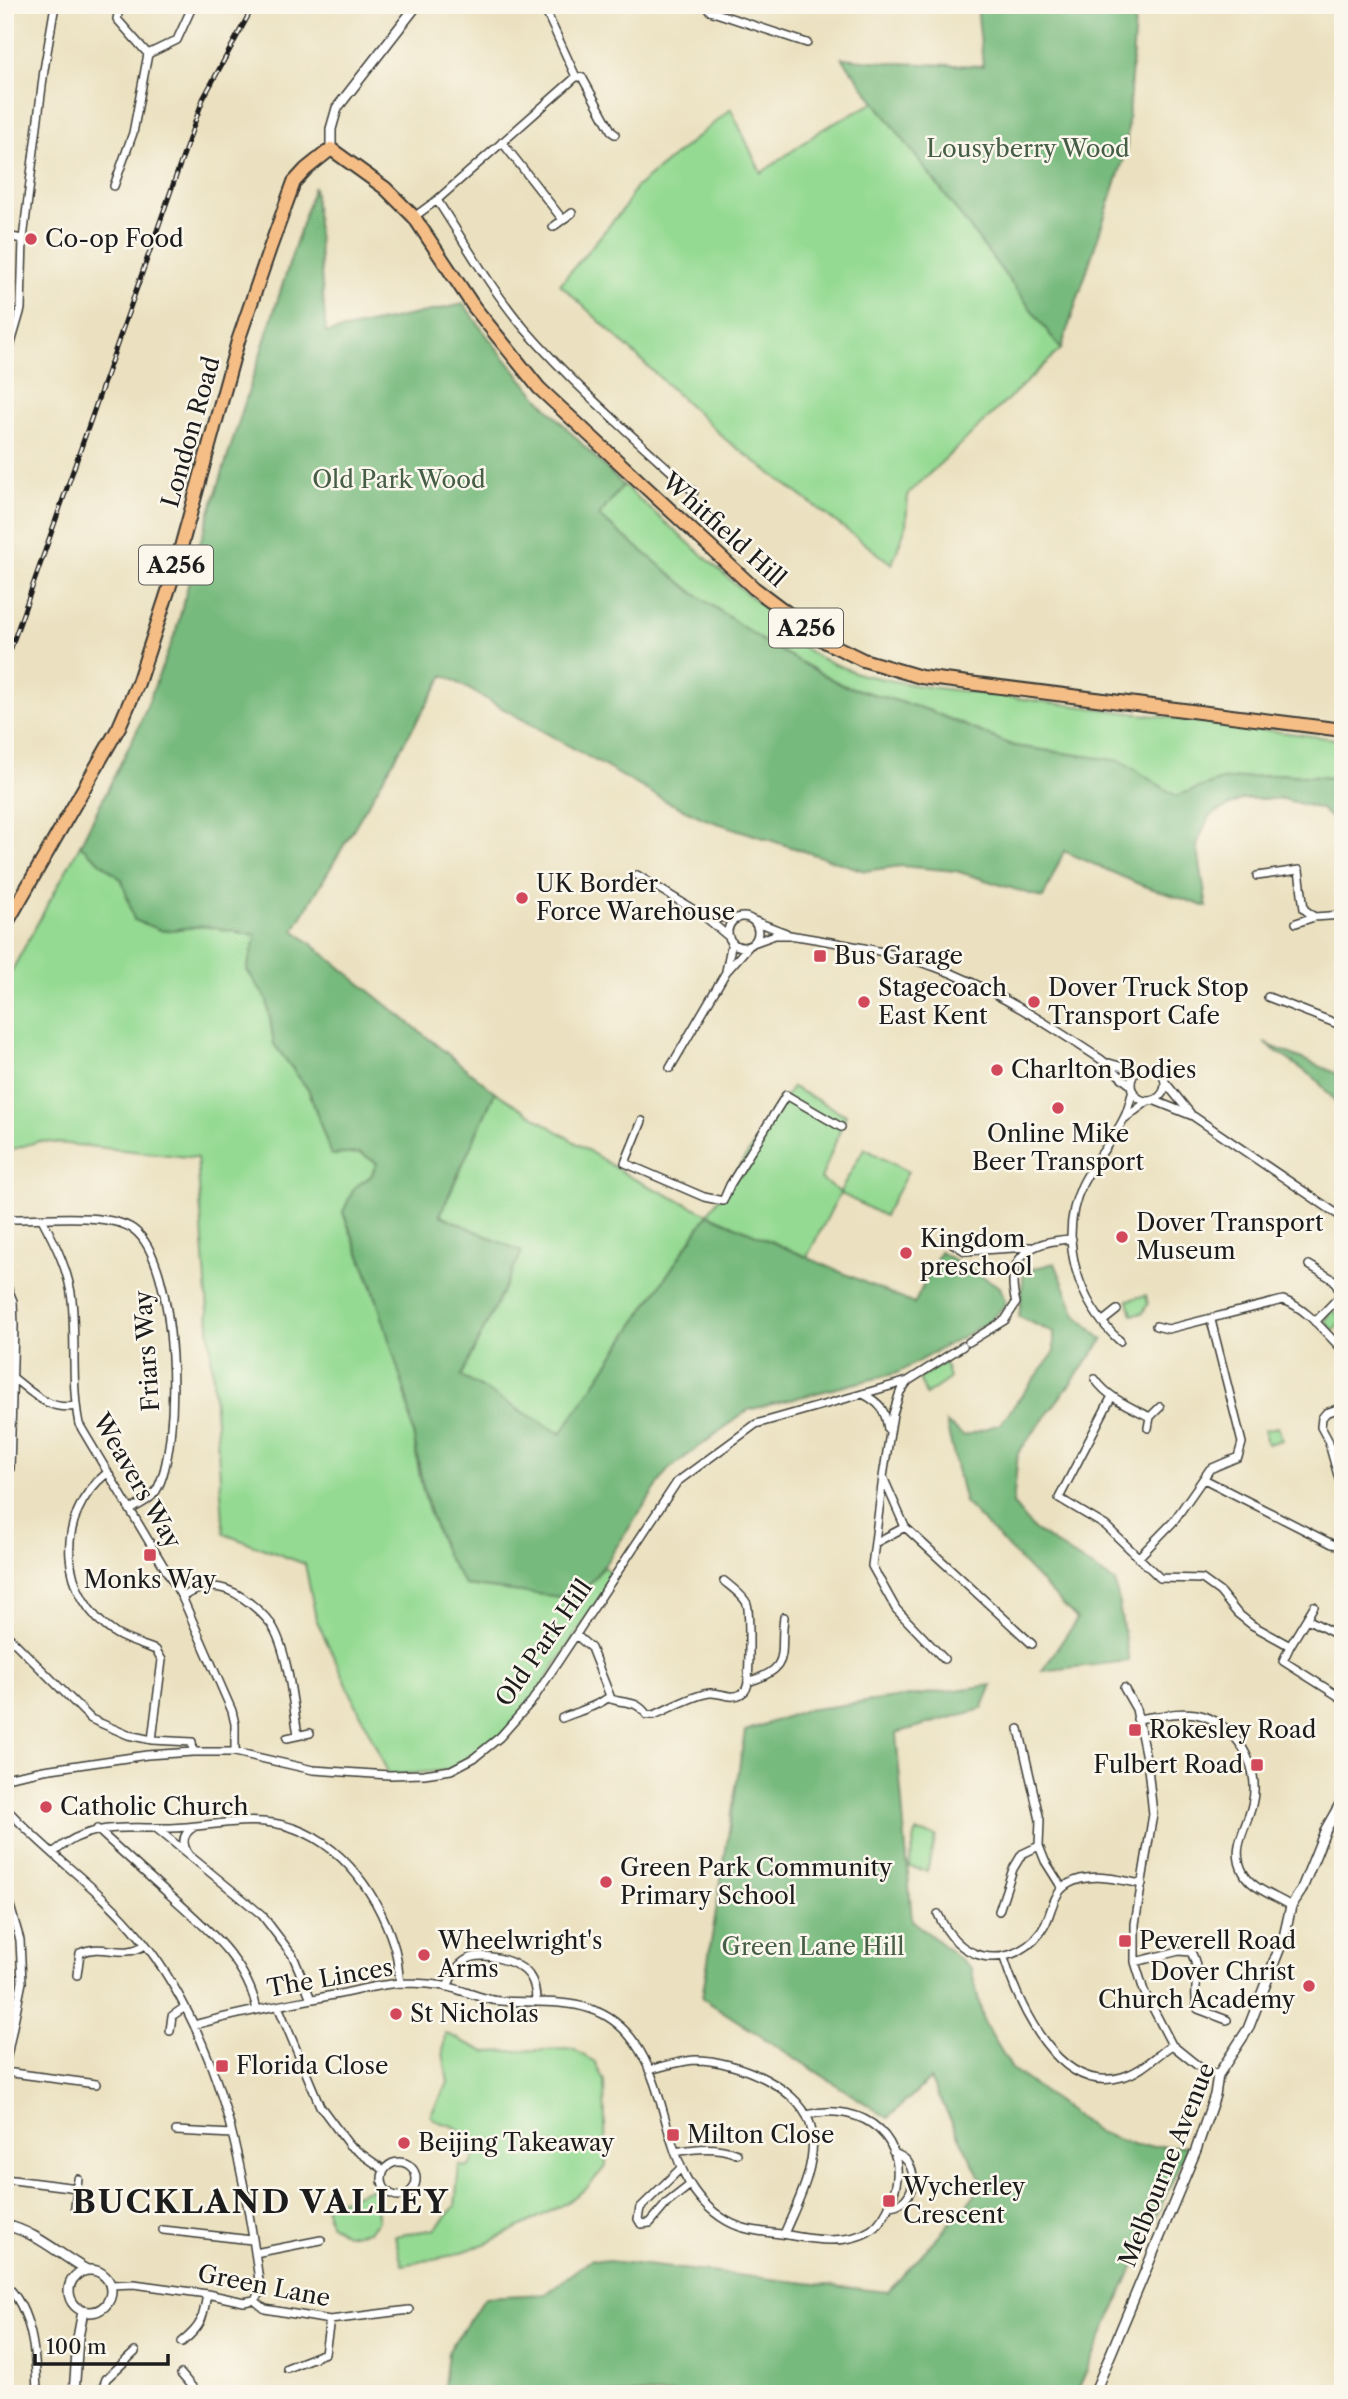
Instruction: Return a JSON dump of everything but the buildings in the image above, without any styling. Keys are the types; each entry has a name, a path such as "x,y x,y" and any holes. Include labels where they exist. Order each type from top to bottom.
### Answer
{"main road":[{"name":"Whitfield Hill","path":"331,149 385,188 414,218 474,307 539,388 754,588 826,642 863,660 921,677 1343,730"},
{"name":"London Road","path":"5,926 129,705 166,598 238,341 265,261 294,182 331,149"}],"street":[{"path":"5,363 21,309 23,239 55,5"},
{"path":"120,5 117,19 148,54"},
{"path":"148,54 177,40 192,5"},
{"path":"331,149 331,129 337,108 417,5"},
{"path":"543,5 576,77"},
{"path":"706,5 710,11 807,43"},
{"path":"114,186 133,132 148,54"},
{"path":"576,77 582,78 615,134"},
{"path":"414,218 576,77"},
{"path":"502,142 563,220"},
{"name":"Whitfield Hill","path":"437,200 523,327 565,374 694,492"},
{"path":"553,228 572,212"},
{"path":"5,236 23,239"},
{"path":"1257,876 1299,870 1304,909 1314,917"},
{"path":"637,875 704,916 740,946 775,935 790,935 884,952 950,973 1016,1007 1102,1060 1139,1098 1193,1116 1340,1216 1343,1207"},
{"path":"1296,923 1314,917 1343,915"},
{"path":"704,916 747,918 790,935"},
{"path":"670,1068 726,972 751,944 758,931 754,923 747,918"},
{"path":"726,972 731,940 728,929 737,919"},
{"path":"1268,997 1343,1026"},
{"path":"1102,1060 1130,1069 1157,1070 1193,1116"},
{"path":"1124,1119 1133,1076 1145,1068"},
{"path":"1120,1342 1092,1310 1076,1274 1072,1239 1076,1201 1104,1147 1124,1119 1163,1091 1165,1082"},
{"path":"642,1121 625,1163 704,1197 723,1201 730,1185 786,1095 841,1127"},
{"name":"Friars Way","path":"5,1216 12,1219 118,1221 133,1229 147,1242 155,1258 163,1286 170,1338 173,1413 170,1446 164,1474 154,1493 130,1510"},
{"name":"Weavers Way","path":"42,1219 60,1256 72,1298 75,1406 84,1435 182,1597 232,1711 235,1752"},
{"path":"951,1242 965,1251 1030,1247 1072,1239"},
{"name":"Old Park Hill","path":"5,1778 147,1755 193,1752 235,1752 313,1770 389,1775 451,1770 474,1758 500,1737 532,1701 677,1482 756,1424 908,1381 1005,1320 1016,1303 1012,1273 1019,1258 1030,1247"},
{"path":"1309,1265 1334,1280 1342,1295 1315,1322"},
{"path":"5,1282 13,1301 14,1326 10,1468 5,1484"},
{"path":"1156,1326 1168,1329 1283,1300 1292,1303 1315,1322 1343,1350"},
{"path":"1102,1322 1117,1310"},
{"path":"1138,1558 1173,1522 1216,1465 1238,1457 1242,1443 1211,1320"},
{"path":"12,1377 52,1406 63,1409 75,1406"},
{"path":"1096,1379 1101,1388 1112,1396 1150,1417"},
{"path":"908,1381 900,1392 892,1413 872,1566 896,1609 944,1660"},
{"path":"863,1394 879,1403 886,1419 889,1437"},
{"path":"1112,1396 1059,1498 1106,1526 1160,1577 1202,1579 1212,1585 1252,1625 1290,1646"},
{"path":"1343,1407 1326,1413 1321,1427 1328,1440 1343,1493"},
{"path":"1148,1428 1150,1417 1160,1408"},
{"path":"107,1473 90,1489 75,1518 70,1564 74,1583 97,1618 117,1634 156,1650 160,1655 152,1740"},
{"path":"883,1477 905,1527 1032,1644"},
{"path":"1204,1479 1332,1544 1343,1543"},
{"path":"875,1544 905,1527"},
{"path":"1148,1533 1156,1540"},
{"path":"608,1698 619,1703 633,1703 640,1706 647,1715 654,1715 710,1693 731,1697 746,1690 747,1603 724,1581"},
{"path":"182,1597 203,1587 220,1587 236,1593 252,1604 271,1625 283,1654 298,1735"},
{"path":"1314,1606 1283,1661 1343,1699"},
{"path":"748,1682 763,1677 779,1665 783,1657 784,1617"},
{"path":"1307,1619 1343,1638"},
{"path":"5,1633 91,1719 128,1735 152,1740 192,1742 193,1752"},
{"path":"562,1718 603,1702 610,1696 591,1648 576,1635"},
{"path":"1124,1688 1136,1709 1148,1768 1153,1814 1135,1924 1135,1962 1144,1991 1172,2045 1198,2066 1218,2075"},
{"path":"1137,1719 1179,1713 1196,1714 1219,1723 1232,1732 1246,1754 1254,1781 1252,1805 1240,1836 1238,1851 1243,1872 1250,1882 1291,1906"},
{"path":"1019,1729 1040,1820 1039,1846 1062,1888"},
{"path":"287,1738 310,1733"},
{"name":"Melbourne Avenue","path":"1094,2394 1196,2150 1215,2095 1218,2075 1233,2056 1254,2015 1284,1937 1291,1906 1301,1891 1325,1829 1343,1799"},
{"path":"7,1812 54,1852 109,1905 145,1945 185,2007 218,2079 241,2171 260,2291 254,2300"},
{"path":"54,1852 68,1840 97,1829 194,1827 253,1822 273,1823 304,1832 330,1846 362,1881 394,1947 400,1983"},
{"path":"187,1853 183,1840 187,1831 194,1827"},
{"path":"155,1828 262,1915 293,1956 311,1999"},
{"path":"97,1829 227,1950 244,1974 257,2010"},
{"path":"999,1911 1013,1869 1022,1854 1039,1846"},
{"path":"937,1914 945,1930 968,1951 1004,1958 1025,1947 1038,1935 1045,1926 1054,1900 1062,1888 1071,1882 1099,1877 1142,1884"},
{"path":"5,1889 20,1940 22,1982 5,2066"},
{"path":"76,1975 80,1953 90,1948 134,1952 145,1945"},
{"path":"1135,1962 1179,1951 1191,1952 1197,1969 1196,2002 1199,2008 1227,2020"},
{"path":"447,1987 455,1970 464,1961 472,1957 495,1959 508,1962 529,1975 536,1991 536,2002"},
{"path":"1004,1958 1021,2004 1046,2044 1060,2059 1086,2076 1112,2079 1122,2077 1144,2066 1172,2045"},
{"name":"The Linces","path":"194,2025 257,2010 400,1983 447,1987 496,2001 559,2001 578,2004 593,2008 616,2022 634,2042 649,2070 680,2169 707,2205 727,2221 754,2231 823,2240 857,2235 872,2229 889,2206"},
{"path":"278,2006 320,2106 349,2145 384,2170"},
{"path":"170,2031 172,2016 185,2007"},
{"path":"649,2070 696,2060 730,2065 772,2082 789,2094 807,2115 811,2132 811,2170 783,2234"},
{"path":"5,2073 96,2084"},
{"path":"807,2115 848,2112 873,2123 889,2142 897,2176 889,2206 904,2201 911,2192 913,2181 911,2169 905,2159 892,2151"},
{"path":"176,2131 232,2134"},
{"path":"675,2152 699,2148 725,2149 737,2154"},
{"path":"395,2162 405,2162 415,2173 414,2187 403,2196 393,2195 383,2185 384,2170 395,2162"},
{"path":"680,2169 640,2208 638,2219 641,2224 650,2223 667,2203 690,2185"},
{"path":"5,2179 77,2188"},
{"path":"75,2207 78,2179"},
{"path":"5,2225 33,2235 87,2270 106,2276 111,2285 110,2298 102,2309 89,2312 73,2303 69,2290 74,2278 87,2270"},
{"path":"163,2230 252,2240"},
{"path":"255,2253 321,2240"},
{"path":"61,2255 74,2278"},
{"path":"5,2284 21,2304 30,2326 37,2394"},
{"name":"Green Lane","path":"111,2285 134,2284 244,2302 254,2300 265,2309 330,2320 409,2310"},
{"path":"182,2342 198,2329 203,2319 207,2294"},
{"path":"83,2311 74,2393 104,2392 106,2379 135,2352"},
{"path":"287,2368 325,2353 330,2320"},
{"path":"181,2374 198,2394"},
{"path":"219,2394 244,2394"}],"green space":[{"name":"Lousyberry Wood","path":"977,5 1136,5 1126,152 1061,349 842,58 983,66"},
{"path":"875,102 1061,349 908,494 906,526 892,564 725,439 560,284 624,208 635,188 731,109 761,173 823,129"},
{"name":"Old Park Wood","path":"314,186 326,333 464,304 500,353 539,398 623,485 599,516 694,593 766,643 842,685 928,710 1014,746 1121,761 1176,796 1222,780 1281,774 1343,779 1343,829 1321,809 1283,799 1242,799 1209,816 1197,844 1207,907 1141,885 1064,851 1043,898 956,871 901,866 865,871 705,819 666,801 444,675 294,930 495,1092 440,1215 522,1252 461,1376 561,1434 708,1214 914,1304 940,1252 1000,1287 1006,1304 989,1322 897,1373 748,1410 668,1470 603,1567 577,1599 465,1585 446,1555 422,1483 407,1399 373,1287 343,1212 354,1188 371,1176 377,1163 360,1153 331,1155 309,1091 274,1044 267,1000 247,970 256,935 203,926 163,931 134,920 122,880 80,845 138,728 176,631 194,562"},
{"path":"623,485 741,589 789,627 789,638 820,658 859,674 914,685 1343,740 1343,779 1281,774 1222,780 1176,796 1121,761 1014,746 928,710 842,685 766,643 694,593 599,516"},
{"path":"80,845 122,880 163,931 203,926 256,935 247,970 267,1000 274,1044 309,1091 331,1155 360,1153 377,1163 371,1176 354,1188 343,1213 378,1304 401,1375 421,1483 429,1510 444,1549 466,1585 577,1599 603,1567 615,1575 532,1701 500,1737 451,1770 389,1775 316,1619 305,1564 224,1534 197,1158 39,1141 5,1152 5,983"},
{"path":"1264,1043 1343,1076 1343,1110 1315,1078"},
{"path":"792,1087 846,1115 821,1179 840,1192 864,1148 908,1172 884,1216 840,1193 807,1257 708,1214"},
{"path":"495,1092 632,1178 708,1214 561,1434 460,1376 521,1252 440,1215"},
{"path":"1055,1263 1076,1315 1103,1340 1018,1453 1013,1504 1034,1530 1115,1582 1129,1661 1042,1671 1077,1619 965,1503 946,1423 964,1436 1000,1424 1054,1353 1054,1333 1019,1317 1024,1271"},
{"path":"1146,1295 1148,1304 1143,1313 1132,1315 1128,1300"},
{"path":"1333,1310 1343,1319 1333,1331 1325,1321"},
{"path":"945,1362 949,1379 926,1395 919,1378"},
{"path":"1278,1427 1282,1440 1267,1444 1264,1430"},
{"name":"Green Lane Hill","path":"992,1685 982,1709 896,1733 912,1920 971,1968 984,2022 1012,2069 1098,2132 1135,2146 1188,2146 1076,2394 443,2394 448,2352 485,2297 545,2294 591,2259 888,2292 984,2185 930,2079 888,2118 702,1998 745,1731 806,1710"},
{"path":"916,1832 936,1836 927,1871 909,1867"},
{"path":"445,2033 485,2052 573,2049 595,2063 604,2081 606,2166 586,2189 561,2206 490,2242 454,2255 402,2265 395,2236 435,2229 455,2206 459,2165 468,2167 474,2157 472,2145 460,2130 430,2115 448,2083 443,2052"},
{"path":"373,2188 378,2221 369,2231 346,2235 330,2224 325,2206"}],"railway":[{"path":"5,665 203,99 254,5"}],"place":[{"name":"Co-op Food","path":"31,239"},
{"name":"UK Border Force Warehouse","path":"522,898"},
{"name":"Bus Garage","path":"820,956"},
{"name":"Stagecoach East Kent","path":"864,1002"},
{"name":"Dover Truck Stop Transport Cafe","path":"1034,1002"},
{"name":"Charlton Bodies","path":"997,1070"},
{"name":"Online Mike Beer Transport","path":"1058,1108"},
{"name":"Dover Transport Museum","path":"1122,1237"},
{"name":"Kingdom preschool","path":"906,1253"},
{"name":"Monks Way","path":"150,1555"},
{"name":"Rokesley Road","path":"1135,1730"},
{"name":"Fulbert Road","path":"1257,1765"},
{"name":"Catholic Church","path":"46,1807"},
{"name":"Green Park Community Primary School","path":"606,1882"},
{"name":"Peverell Road","path":"1125,1941"},
{"name":"Wheelwright's Arms","path":"424,1955"},
{"name":"Dover Christ Church Academy","path":"1309,1986"},
{"name":"St Nicholas","path":"396,2014"},
{"name":"Florida Close","path":"222,2066"},
{"name":"Milton Close","path":"673,2135"},
{"name":"Beijing Takeaway","path":"404,2143"},
{"name":"Wycherley Crescent","path":"889,2201"}],"district":[{"name":"BUCKLAND VALLEY","path":"261,2202"}]}
